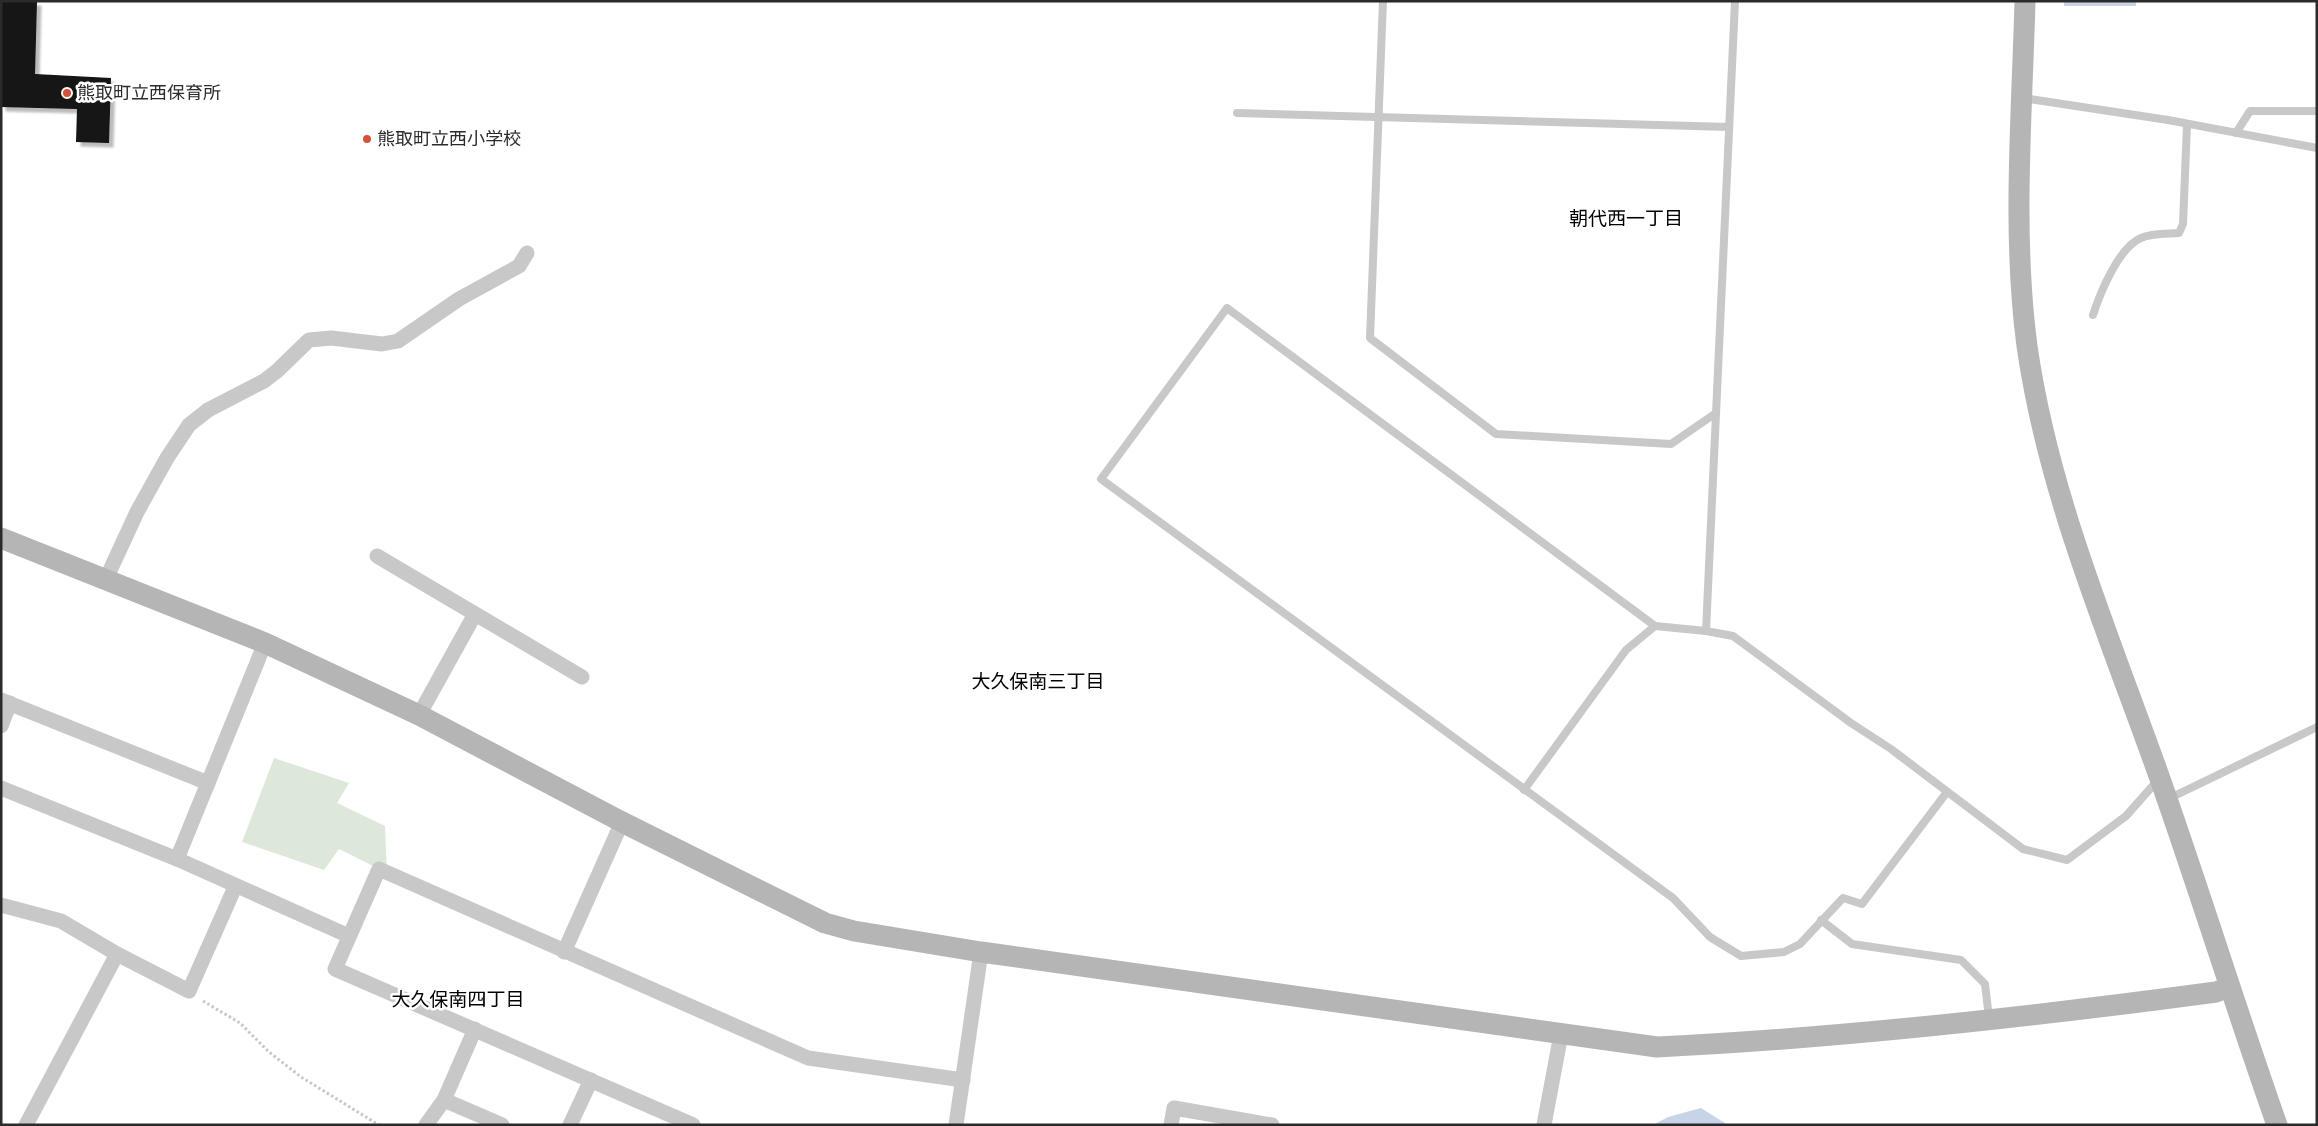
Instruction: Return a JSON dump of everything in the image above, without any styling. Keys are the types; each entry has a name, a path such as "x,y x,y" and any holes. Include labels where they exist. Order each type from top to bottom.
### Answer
{"street":[{"path":"2025,1 2019,231 2021,296 2034,381 2058,486 2116,660 2160,778 2277,1125"},
{"path":"106,580 137,512 167,458 189,425 208,410 264,381 309,340 331,338 382,344 398,341 459,299 519,266 527,253"},
{"path":"1,538 265,643 419,715 622,822 825,924 854,931 981,952 1657,1048 1768,1042 2040,1016 2206,994 2229,987"},
{"path":"377,556 582,677"},
{"path":"419,715 475,614"},
{"path":"177,859 265,643"},
{"path":"1,726 6,701 208,784"},
{"path":"1,788 177,859 235,887 349,936"},
{"path":"564,952 622,822"},
{"path":"693,1125 335,969 379,869 808,1058 963,1080"},
{"path":"1,905 61,921 117,954 189,991 235,887"},
{"path":"956,1125 981,952"},
{"path":"26,1125 117,954"},
{"path":"426,1125 444,1100 475,1029"},
{"path":"1544,1125 1561,1034"},
{"path":"570,1125 591,1080"},
{"path":"444,1100 502,1125"},
{"path":"1171,1125 1174,1108 1272,1125"}],"lane":[{"path":"1383,1 1370,338 1496,434 1671,444 1716,412"},
{"path":"1706,631 1735,1"},
{"path":"2022,98 2187,124 2317,148"},
{"path":"2236,133 2250,111 2317,111"},
{"path":"1237,113 1729,127"},
{"path":"2093,315 2098,298 2128,246 2142,237 2179,233 2183,224 2187,124"},
{"path":"1947,792 1862,904 1843,898 1800,944 1784,952 1741,956 1710,937 1673,898 1101,479 1227,308 1656,626 1734,636 1947,792 2023,849 2066,860 2126,816 2160,778"},
{"path":"1524,790 1626,650 1656,626"},
{"path":"2166,800 2317,727"},
{"path":"1821,920 1852,944 1961,960 1985,984 1989,1020"}],"path":[{"path":"189,991 240,1023 269,1052 301,1077 379,1125"}],"green space":[{"path":"274,758 349,783 337,803 385,826 387,873 339,849 324,870 242,842"}],"water":[{"path":"2064,1 2136,1 2136,6 2064,6"},
{"path":"1701,1108 1728,1125 1653,1125 1668,1117"}],"building":[{"path":"1,1 37,1 35,74 111,78 109,143 76,142 77,109 1,107"}],"place":[{"name":"熊取町立西保育所","path":"67,93"},
{"name":"熊取町立西小学校","path":"367,139"}],"district":[{"name":"朝代西一丁目","path":"1626,218"},
{"name":"大久保南三丁目","path":"1038,681"},
{"name":"大久保南四丁目","path":"458,999"}]}
